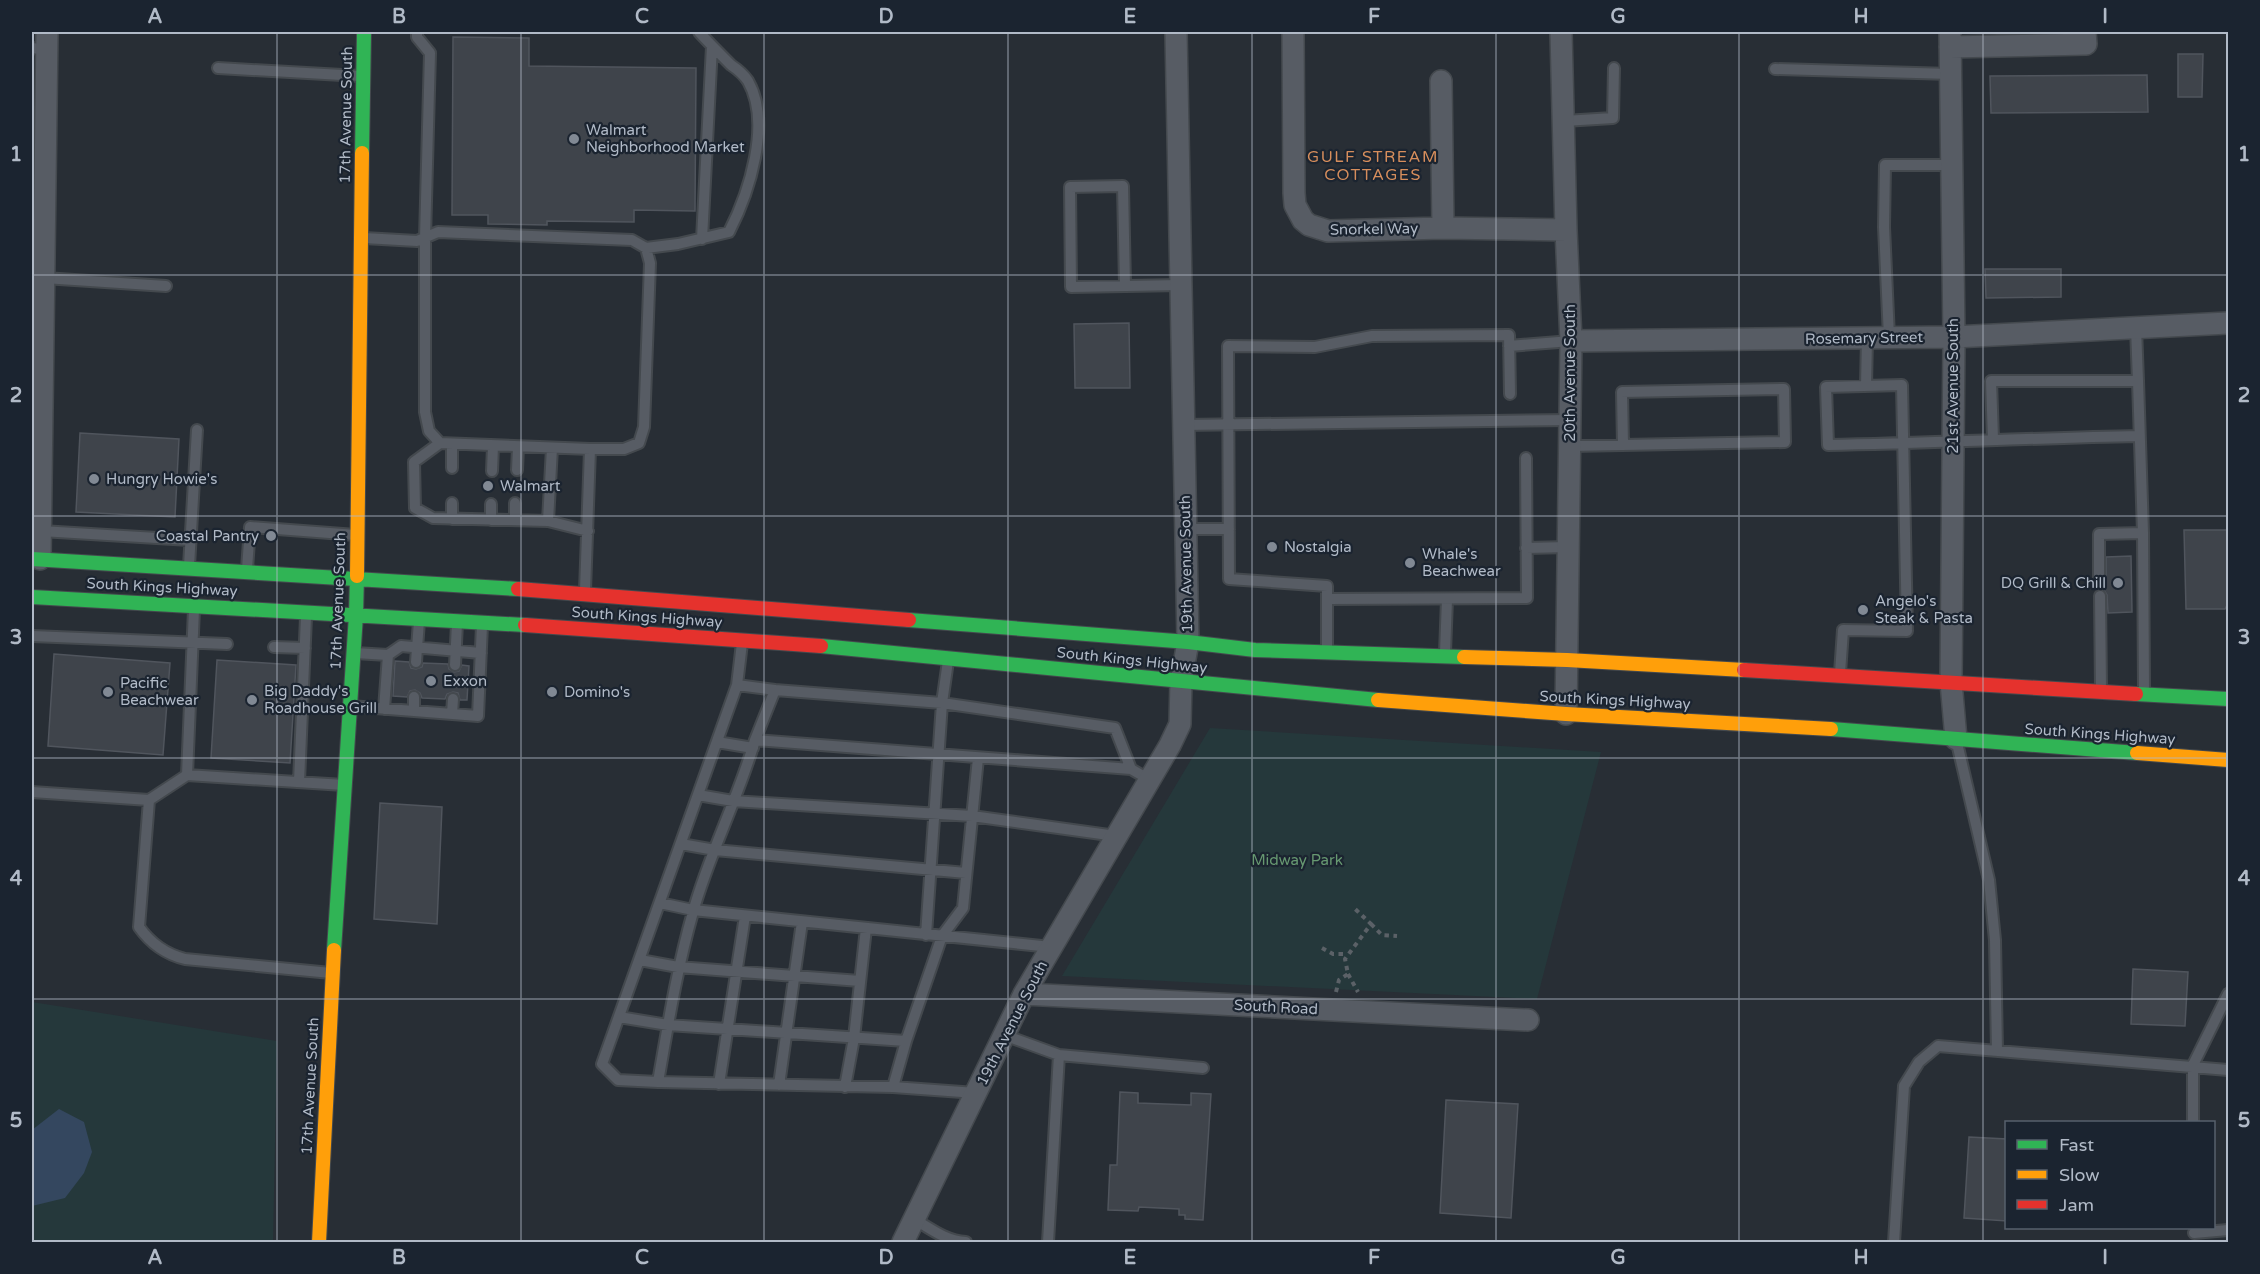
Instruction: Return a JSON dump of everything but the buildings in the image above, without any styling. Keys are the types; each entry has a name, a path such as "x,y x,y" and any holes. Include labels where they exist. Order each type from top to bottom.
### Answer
{"main road":[{"name":"17th Avenue South","path":"319,1242 332,973 356,615 364,32"},
{"name":"South Kings Highway","path":"37,562 89,548 132,551 189,569 585,594 1188,642 1255,650 1567,660 2229,699"},
{"name":"South Kings Highway","path":"32,595 457,620 742,640 948,657 1349,698 1566,714 1810,727 2229,760"}],"street":[{"name":"19th Avenue South","path":"903,1242 1024,994 1150,780 1180,724 1181,681 1188,642 1176,32"},
{"name":"Snorkel Way","path":"1293,32 1294,194 1295,205 1303,220 1309,225 1328,231 1443,228 1566,230"},
{"name":"20th Avenue South","path":"1561,32 1571,341 1566,714"},
{"path":"1950,39 2086,45 2085,32"},
{"name":"21st Avenue South","path":"1950,39 1954,337 1951,682 1956,740"},
{"path":"37,562 41,531 36,500 37,410 44,278 38,251 42,43"},
{"path":"1441,81 1443,228"},
{"name":"Rosemary Street","path":"1571,341 1954,337 2229,323"},
{"name":"South Road","path":"1024,994 1528,1020"}],"lane":[{"path":"417,32 417,37 430,53 425,238 425,412 429,431 440,443"},
{"path":"361,238 417,242 438,232 632,240 646,248 729,232 743,204 756,150 758,120 754,96 747,80 699,32"},
{"path":"702,239 712,46"},
{"path":"218,68 364,76"},
{"path":"1564,121 1613,118 1614,68"},
{"path":"1775,69 1951,74"},
{"path":"1889,337 1884,227 1885,165 1951,165"},
{"path":"1125,286 1123,186 1070,187 1071,287 1181,285"},
{"path":"588,531 548,521 433,518 415,508 414,462 440,443 624,449 639,443 644,427 650,263 646,248"},
{"path":"44,278 166,286"},
{"path":"2136,328 2143,533 2144,694"},
{"path":"1327,652 1327,586 1229,579 1228,346 1315,347 1372,336 1509,335 1510,394"},
{"path":"1866,386 1867,338"},
{"path":"1509,346 1571,341"},
{"path":"1993,439 1991,381 2138,381"},
{"path":"1839,676 1843,630 1907,631 1904,443 1902,385 1826,387 1828,446 1904,443 1953,440 2139,436"},
{"path":"1570,446 1785,442 1784,389 1622,392 1623,445"},
{"path":"1183,425 1570,420"},
{"path":"189,569 197,430"},
{"path":"452,444 452,468"},
{"path":"492,471 493,446"},
{"path":"517,470 518,447"},
{"path":"548,521 552,448"},
{"path":"585,594 591,449"},
{"path":"1328,599 1527,598 1526,458"},
{"path":"452,503 452,519"},
{"path":"515,503 515,520"},
{"path":"491,504 491,520"},
{"path":"247,573 250,526 356,535"},
{"path":"1185,529 1229,529"},
{"path":"41,531 89,548 132,551 190,540"},
{"path":"2099,584 2099,534 2143,533"},
{"path":"1526,548 1569,547"},
{"path":"2100,596 2101,691"},
{"path":"1445,656 1448,599"},
{"path":"187,774 194,606"},
{"path":"299,782 306,612"},
{"path":"416,662 419,618"},
{"path":"454,665 457,620"},
{"path":"350,706 478,716 482,622"},
{"path":"32,636 227,644"},
{"path":"742,640 737,685 602,1064 618,1080 893,1088 976,1093"},
{"path":"354,653 388,655 401,646 481,653"},
{"path":"274,647 305,648"},
{"path":"384,709 388,655"},
{"path":"926,935 942,703 948,657"},
{"path":"737,685 942,703 1115,728 1131,769"},
{"path":"658,1082 678,967 693,910 775,690"},
{"path":"414,697 414,711"},
{"path":"452,714 453,699"},
{"path":"1956,740 1989,880 1995,940 1998,1051"},
{"path":"717,742 1131,769 1150,780"},
{"path":"893,1088 906,1041 942,936 963,908 978,758"},
{"path":"32,792 148,800 187,774 344,785"},
{"path":"698,795 733,801 972,816 1116,836"},
{"path":"148,800 139,927 147,939 168,955 185,960 332,973"},
{"path":"681,844 715,850 966,873"},
{"path":"660,903 693,910 745,916 1052,947"},
{"path":"719,1084 745,916"},
{"path":"779,1085 802,922"},
{"path":"845,1087 854,1038 866,928"},
{"path":"640,960 678,967 860,981"},
{"path":"2193,1121 2193,1065 2229,994"},
{"path":"619,1017 668,1025 906,1041"},
{"path":"1004,1035 1059,1055 1203,1068"},
{"path":"1894,1242 1904,1086 1919,1062 1938,1046 2193,1065 2229,1070"},
{"path":"1048,1242 1059,1055"},
{"path":"914,1220 955,1242 966,1242"},
{"path":"2194,1234 2229,1230"}],"path":[{"path":"1354,908 1382,935 1397,936"},
{"path":"1338,1011 1336,984 1348,974 1345,959 1371,924"},
{"path":"1322,948 1333,954 1348,954"}],"green space":[{"name":"Midway Park","path":"1210,728 1601,752 1537,999 1062,976"},
{"path":"32,1002 277,1041 273,1242 32,1242"}],"water":[{"path":"59,1109 84,1122 92,1152 84,1173 65,1198 32,1206 32,1130"}],"traffic: fast":[{"path":"362,153 364,32"},
{"path":"32,559 518,589"},
{"path":"334,950 357,576"},
{"path":"32,597 525,625"},
{"path":"909,620 1188,642 1255,650 1464,657"},
{"path":"821,646 1378,700"},
{"path":"2136,694 2228,699"},
{"path":"1831,729 2137,753"}],"traffic: slow":[{"path":"357,576 362,153"},
{"path":"1464,657 1744,670"},
{"path":"1378,700 1566,714 1831,729"},
{"path":"2137,753 2228,760"},
{"path":"319,1242 334,950"}],"traffic: jam":[{"path":"518,589 909,620"},
{"path":"525,625 821,646"},
{"path":"1744,670 2136,694"}],"place":[{"name":"Walmart Neighborhood Market","path":"574,139"},
{"name":"Hungry Howie's","path":"94,479"},
{"name":"Walmart","path":"488,486"},
{"name":"Coastal Pantry","path":"271,536"},
{"name":"Nostalgia","path":"1272,547"},
{"name":"Whale's Beachwear","path":"1410,563"},
{"name":"DQ Grill & Chill","path":"2118,583"},
{"name":"Angelo's Steak & Pasta","path":"1863,610"},
{"name":"Exxon","path":"431,681"},
{"name":"Pacific Beachwear","path":"108,692"},
{"name":"Domino's","path":"552,692"},
{"name":"Big Daddy's Roadhouse Grill","path":"252,700"}],"district":[{"name":"GULF STREAM COTTAGES","path":"1373,166"}]}
